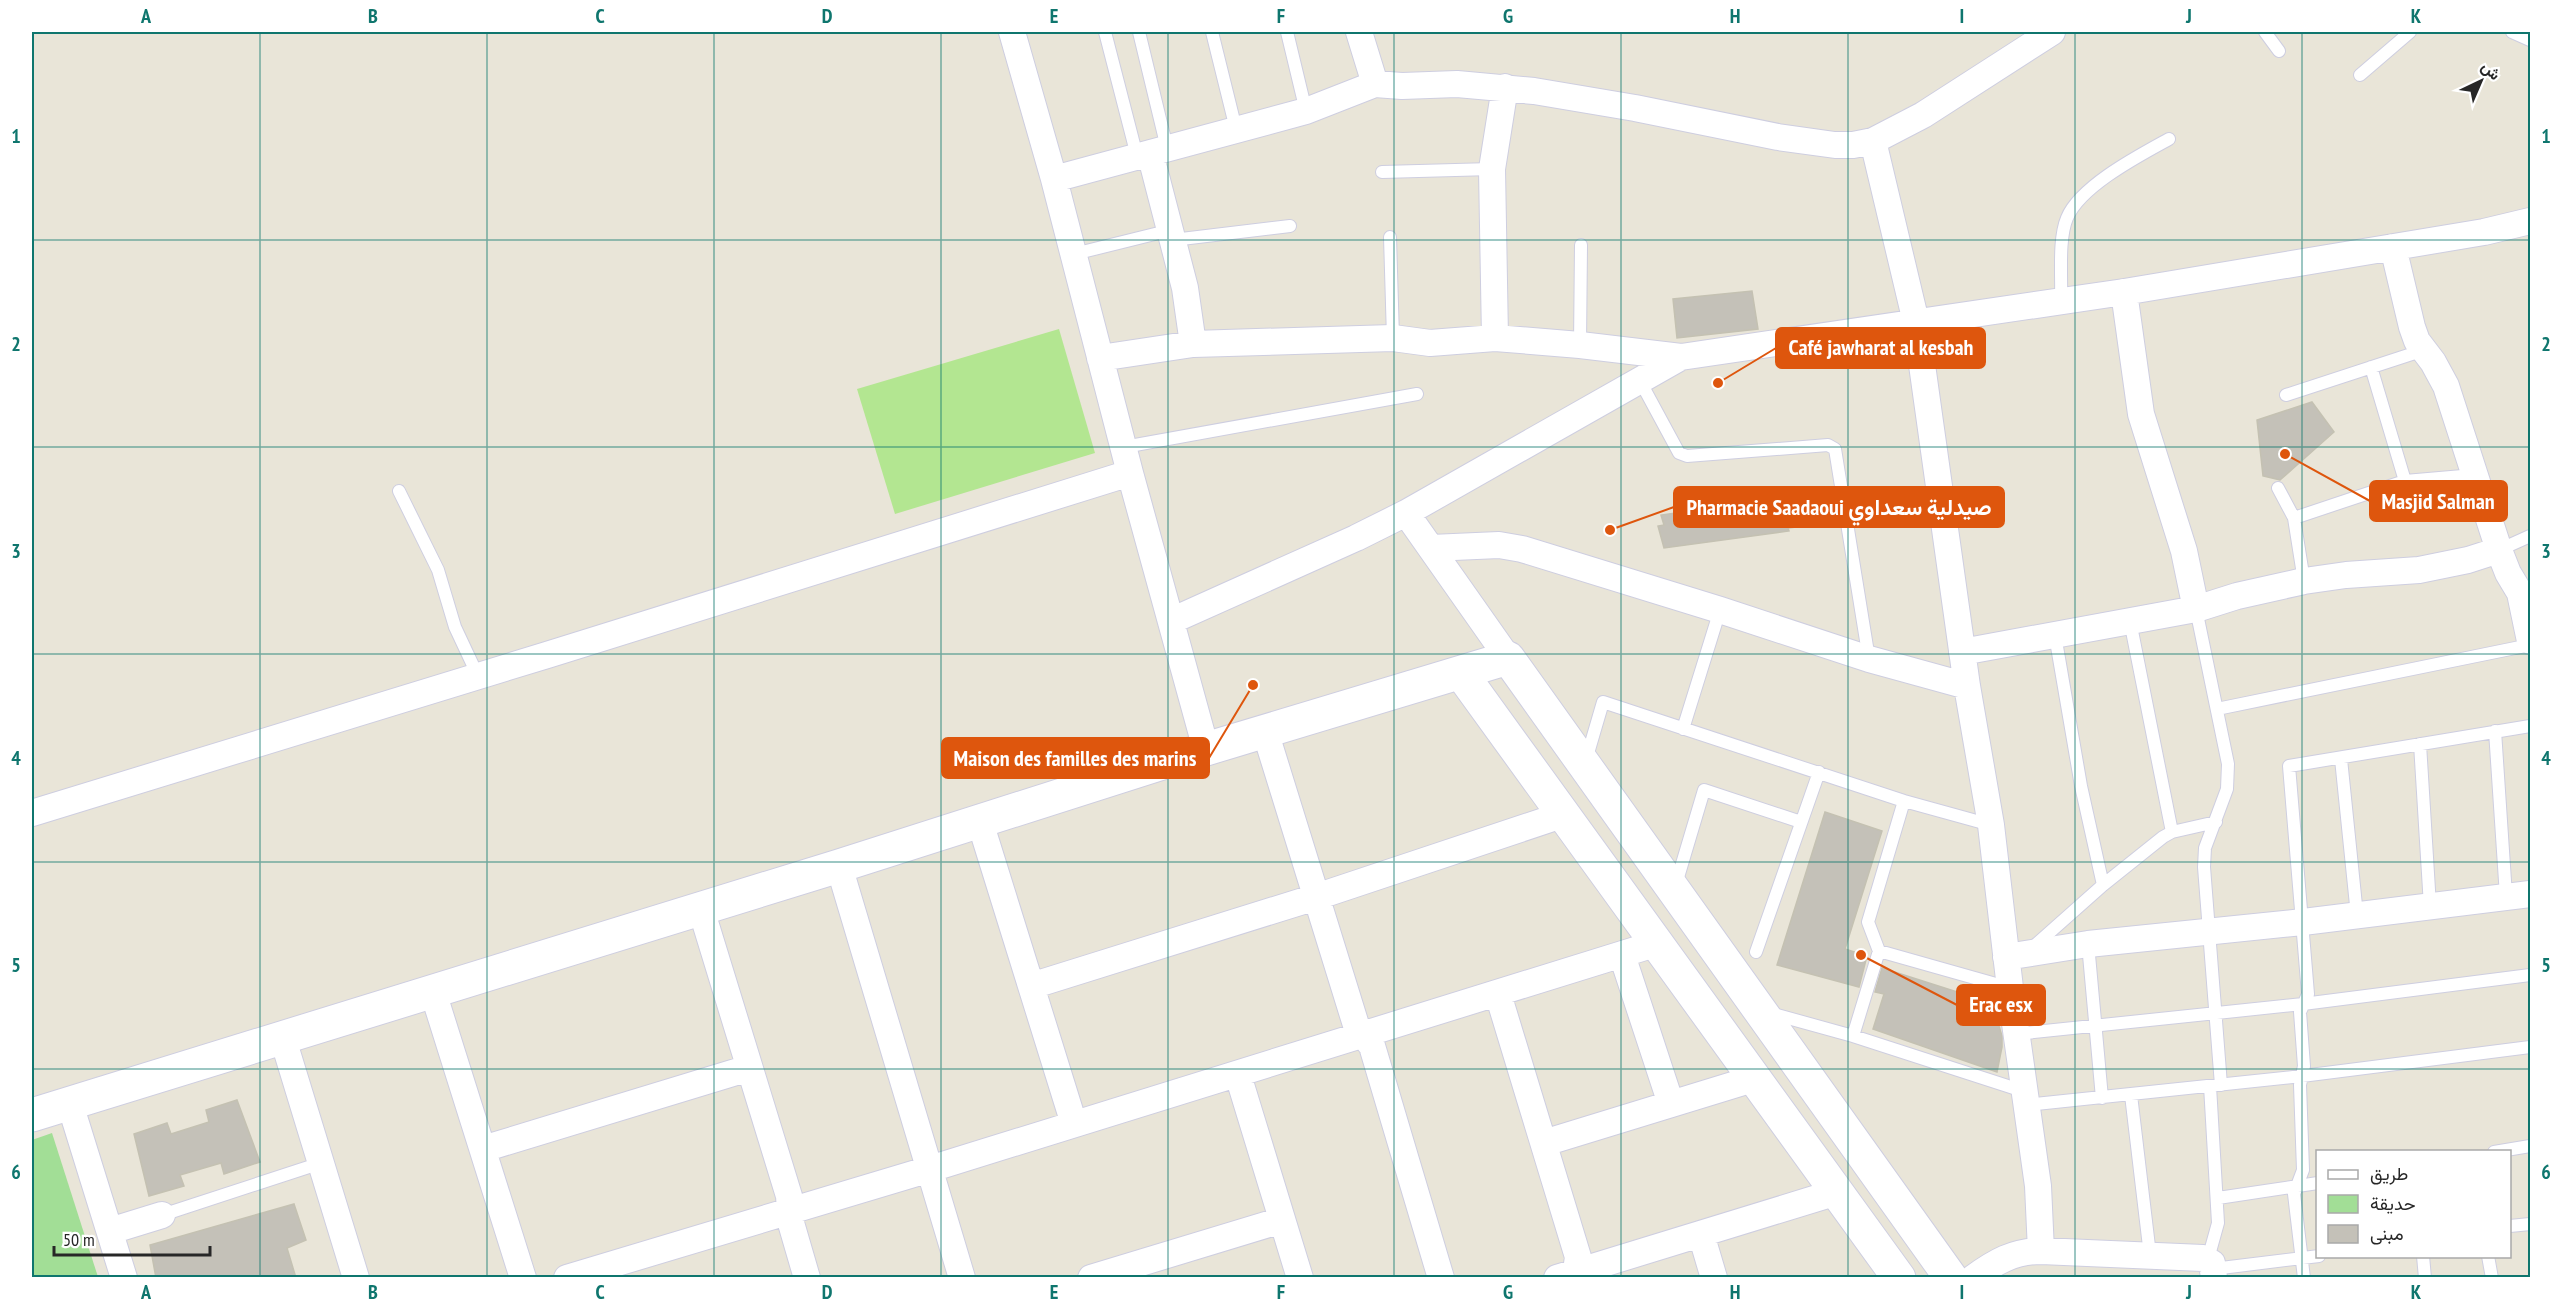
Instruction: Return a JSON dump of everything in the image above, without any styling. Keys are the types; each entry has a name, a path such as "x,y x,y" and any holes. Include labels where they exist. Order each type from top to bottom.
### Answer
{"street":[{"path":"1012,32 1054,179 1130,473 1206,749"},
{"path":"1359,32 1375,84"},
{"path":"1054,179 1306,111 1375,84 1402,87 1457,84 1505,87 1624,106 1835,146 1873,141 1923,116 2052,32"},
{"path":"1495,338 1492,169 1505,87"},
{"path":"1873,141 1916,322 1967,686 1990,825 2016,955 2010,988 2038,1186 2041,1251"},
{"path":"1151,153 1185,288 1193,344"},
{"path":"1100,358 1193,344 1393,338 1430,343 1495,338 1681,357 2124,292 2530,222"},
{"path":"2393,247 2412,327 2446,386 2499,550 2508,573 2520,593 2530,643"},
{"path":"2124,292 2141,414 2184,551 2196,609"},
{"path":"1171,621 1356,538 1406,513 1681,357"},
{"path":"32,813 1130,473"},
{"path":"1406,513 1584,767 1950,1278"},
{"path":"1431,548 1500,545 1522,549 1869,659 1967,686"},
{"path":"1962,652 2196,609 2237,596 2304,581 2346,575 2419,570 2468,560 2499,550"},
{"path":"32,1115 839,866 1206,749 1508,658"},
{"path":"1461,672 1899,1278"},
{"path":"1265,731 1356,1025 1372,1046 1441,1278"},
{"path":"1031,986 1316,897 1565,814"},
{"path":"980,822 1074,1124"},
{"path":"839,866 962,1278"},
{"path":"2016,955 2088,944 2303,922 2518,895"},
{"path":"701,909 789,1197 791,1223 807,1278"},
{"path":"567,1278 1238,1075 1658,943"},
{"path":"1622,955 1671,1104"},
{"path":"433,992 523,1278"},
{"path":"1498,994 1578,1257 1569,1276"},
{"path":"283,1039 356,1278"},
{"path":"483,1149 750,1068"},
{"path":"1238,1075 1300,1278"},
{"path":"1544,1143 1756,1078"},
{"path":"70,1104 124,1278"},
{"path":"1569,1276 1837,1192"},
{"path":"110,1232 162,1215"},
{"path":"1091,1278 1282,1220"},
{"path":"1701,1234 1714,1278"},
{"path":"1973,1278 1994,1263 2026,1251 2150,1255 2212,1268"}],"lane":[{"path":"1105,32 1151,153"},
{"path":"1140,32 1151,153"},
{"path":"1212,32 1236,129"},
{"path":"1287,32 1306,111"},
{"path":"2265,32 2279,51"},
{"path":"2360,75 2410,32"},
{"path":"2512,32 2530,40"},
{"path":"2061,301 2063,237 2067,217 2083,197 2110,174 2132,159 2169,140"},
{"path":"1382,172 1492,169"},
{"path":"1074,254 1172,235 1290,225"},
{"path":"1390,237 1393,338"},
{"path":"1580,345 1581,244"},
{"path":"2286,395 2424,350"},
{"path":"2371,368 2405,481"},
{"path":"1639,379 1679,453 1687,456 1828,444 1835,449 1869,659"},
{"path":"1124,447 1417,394"},
{"path":"2294,518 2405,481 2474,476"},
{"path":"2278,488 2294,518 2304,581"},
{"path":"399,491 438,570 455,627 478,676"},
{"path":"2499,550 2530,536"},
{"path":"2196,609 2228,764 2227,789 2205,848 2204,867 2215,1012 2218,1223 2212,1268 2316,1258"},
{"path":"1683,729 1720,610"},
{"path":"2130,621 2172,832"},
{"path":"2055,635 2081,786 2103,885"},
{"path":"2217,709 2530,643"},
{"path":"1584,767 1603,702 1904,801 1990,825"},
{"path":"2304,1278 2294,1194 2303,1170 2300,1085 2304,1066 2300,1012 2308,994 2289,766 2341,759 2494,730 2530,726"},
{"path":"2494,730 2518,895"},
{"path":"2420,744 2430,906"},
{"path":"2341,759 2357,915"},
{"path":"1756,952 1819,772"},
{"path":"1673,891 1704,790 1801,822"},
{"path":"1853,1036 1879,951 1868,922 1904,801"},
{"path":"2016,955 2172,832 2216,822"},
{"path":"2088,944 2102,1098"},
{"path":"1879,951 2010,988"},
{"path":"2016,1034 2303,1004 2530,975"},
{"path":"1760,1010 1853,1036 2025,1098 2102,1098 2302,1076 2530,1047"},
{"path":"2131,1095 2150,1255"},
{"path":"2506,1150 2530,1146"},
{"path":"162,1215 321,1163"},
{"path":"2218,1198 2316,1182"},
{"path":"2511,1226 2530,1224"},
{"path":"2423,1258 2425,1278"},
{"path":"2488,1258 2492,1278"}],"green space":[{"path":"1059,329 1095,453 895,514 857,389"},
{"path":"52,1133 98,1277 32,1277 32,1140"}],"building":[{"path":"1752,291 1758,329 1677,338 1673,299"},
{"path":"2312,402 2334,432 2280,480 2263,476 2257,420"},
{"path":"1806,495 1812,525 1788,528 1789,531 1664,548 1658,526 1664,525 1661,515"},
{"path":"1825,812 1882,831 1845,949 1867,956 1859,987 1777,965"},
{"path":"1882,968 1992,1003 2002,1036 1997,1072 1873,1029 1884,994 1875,992"},
{"path":"237,1100 260,1162 224,1174 221,1163 180,1175 184,1186 149,1196 134,1134 167,1123 171,1134 209,1122 206,1110"},
{"path":"294,1204 306,1240 287,1248 296,1278 156,1278 150,1245"}],"place":[{"name":"Café jawharat al kesbah","path":"1718,383"},
{"name":"Masjid Salman","path":"2285,454"},
{"name":"Pharmacie Saadaoui صيدلية سعداوي","path":"1610,530"},
{"name":"Maison des familles des marins","path":"1253,685"},
{"name":"Erac esx","path":"1861,955"}]}
